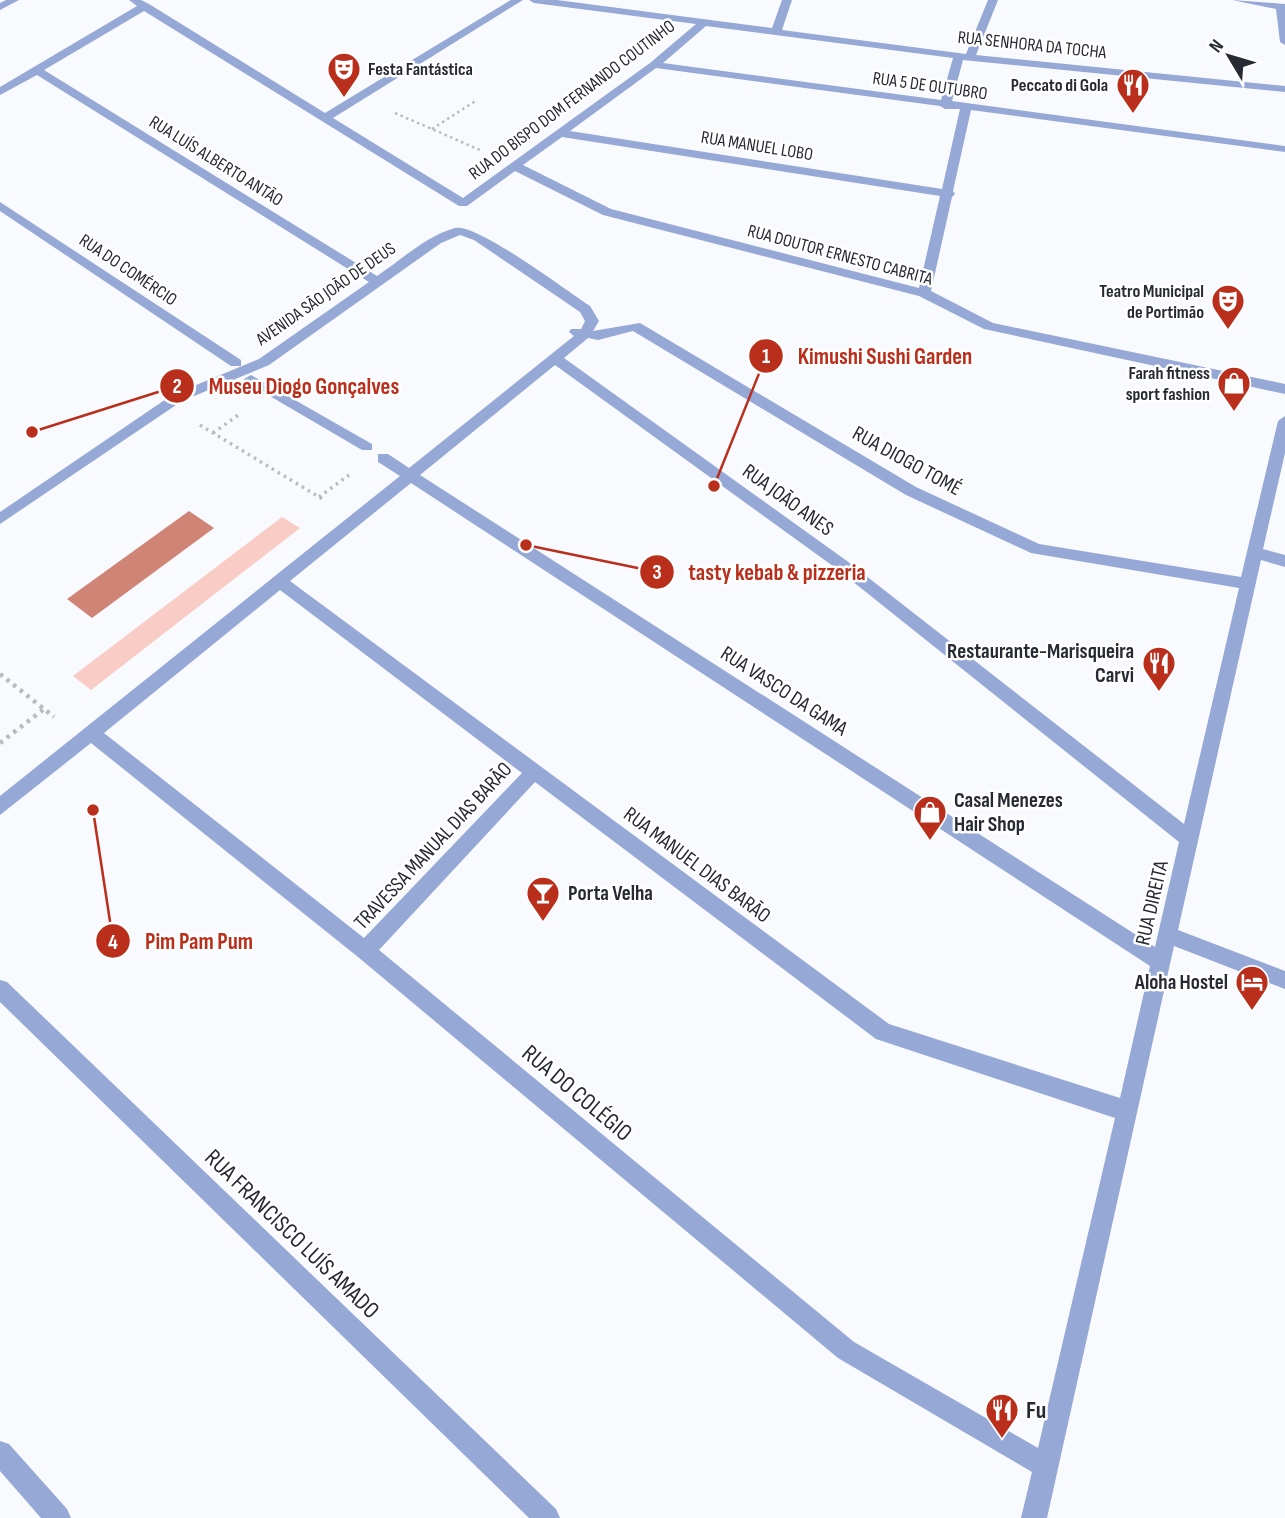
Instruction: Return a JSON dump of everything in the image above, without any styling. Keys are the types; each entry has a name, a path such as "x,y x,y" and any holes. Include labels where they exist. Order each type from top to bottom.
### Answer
{"street":[{"path":"0,7 14,0"},
{"path":"0,807 555,358 582,329 585,309 478,237 458,231 463,204 134,0"},
{"path":"326,117 518,0"},
{"name":"RUA SENHORA DA TOCHA","path":"534,0 702,24 965,56 1285,89"},
{"path":"776,32 787,0"},
{"path":"945,106 965,56 993,0"},
{"path":"1237,0 1283,7 1285,41"},
{"path":"0,92 145,6"},
{"name":"RUA DO BISPO DOM FERNANDO COUTINHO","path":"463,204 513,165 654,65 702,24"},
{"name":"RUA 5 DE OUTUBRO","path":"654,65 945,106 1285,149"},
{"name":"RUA LUÍS ALBERTO ANTÃO","path":"37,70 377,282"},
{"path":"924,293 949,194 966,108"},
{"name":"RUA MANUEL LOBO","path":"560,133 949,194"},
{"name":"RUA DOUTOR ERNESTO CABRITA","path":"513,165 607,212 924,293 989,326 1285,389"},
{"name":"RUA DO COMÉRCIO","path":"0,206 236,363"},
{"name":"AVENIDA SÃO JOÃO DE DEUS","path":"0,519 177,398 264,362 437,240 458,231"},
{"name":"RUA DIOGO TOMÉ","path":"582,329 598,336 635,326 911,491 1036,549 1248,584"},
{"name":"RUA JOÃO ANES","path":"555,358 842,565 1189,839"},
{"path":"251,379 367,447"},
{"name":"RUA DIREITA","path":"1034,1518 1285,421"},
{"name":"RUA VASCO DA GAMA","path":"383,458 1161,962"},
{"path":"1255,553 1285,561"},
{"name":"RUA MANUEL DIAS BARÃO","path":"279,581 883,1032 1127,1111"},
{"name":"RUA DO COLÉGIO","path":"91,733 365,951 846,1350 1046,1466"},
{"name":"TRAVESSA MANUAL DIAS BARÃO","path":"365,951 534,772"},
{"path":"1168,935 1285,980"},
{"name":"RUA FRANCISCO LUÍS AMADO","path":"0,989 547,1518"},
{"path":"0,1453 58,1518"}],"path":[{"path":"358,97 513,165"},
{"path":"431,129 477,100"},
{"path":"213,433 244,411 237,407 234,410"},
{"path":"190,418 328,503"},
{"path":"319,497 331,488"},
{"path":"0,674 64,724"},
{"path":"0,743 44,709"}],"shaded area":[{"path":"189,511 214,528 92,618 67,599"},
{"path":"282,517 300,528 91,690 73,676"}],"place":[{"name":"Festa Fantástica","path":"344,99"},
{"name":"Peccato di Gola","path":"1133,115"},
{"name":"Teatro Municipal de Portimão","path":"1228,331"},
{"name":"Farah fitness sport fashion","path":"1234,413"},
{"name":"Museu Diogo Gonçalves","path":"32,432"},
{"name":"Kimushi Sushi Garden","path":"714,486"},
{"name":"tasty kebab & pizzeria","path":"526,545"},
{"name":"Restaurante-Marisqueira Carvi","path":"1159,693"},
{"name":"Pim Pam Pum","path":"93,810"},
{"name":"Casal Menezes Hair Shop","path":"930,842"},
{"name":"Porta Velha","path":"543,923"},
{"name":"Aloha Hostel","path":"1252,1012"},
{"name":"Fu","path":"1002,1440"}]}
